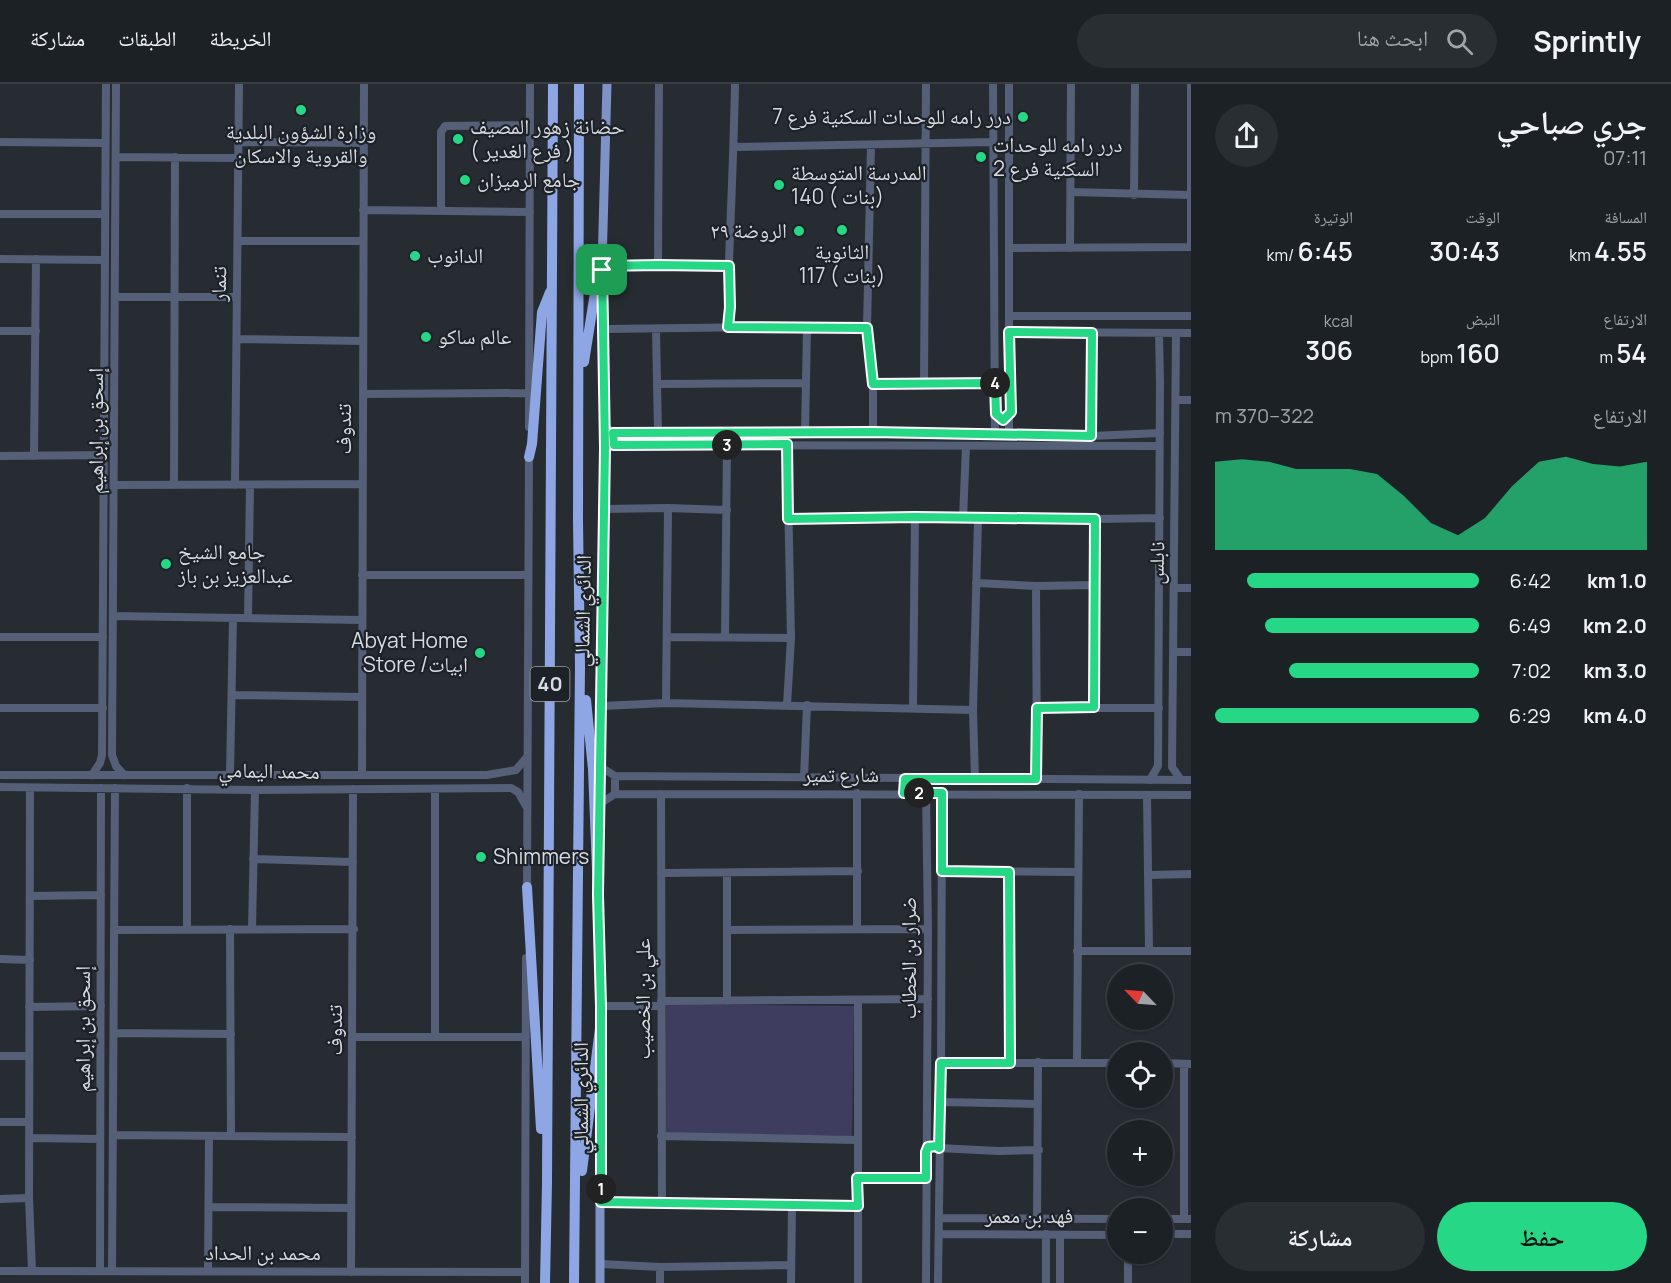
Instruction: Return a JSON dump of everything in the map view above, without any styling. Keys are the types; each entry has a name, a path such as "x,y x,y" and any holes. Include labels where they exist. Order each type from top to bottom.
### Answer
{"highway":[{"name":"الدائري الشمالي","path":"544,1283 547,1183 554,84"},
{"name":"الدائري الشمالي","path":"574,1283 580,667 579,84"},
{"path":"579,386 597,280 602,268"},
{"path":"528,457 532,444 542,312 552,286"},
{"path":"580,667 586,699 592,769 598,895"},
{"path":"527,887 540,1117 547,1183"},
{"path":"575,1231 600,1028"}],"main road":[{"name":"الدائري الشمالي","path":"600,1283 601,1006 598,895 604,509 609,447 604,425 602,268 607,84"}],"street":[{"name":"إسحق بن إبراهيم","path":"92,775 102,759 106,84"},
{"name":"إسحق بن إبراهيم","path":"116,84 112,747 113,760 124,775"},
{"name":"تنمار","path":"236,485 239,84"},
{"name":"تندوف","path":"362,775 364,84"},
{"path":"525,1283 530,84"},
{"path":"658,265 659,84"},
{"path":"728,327 735,84"},
{"path":"924,383 926,84"},
{"path":"993,84 995,434"},
{"path":"1009,84 1010,248 1008,287 1011,412 1009,435"},
{"path":"1070,248 1071,84"},
{"path":"1134,195 1135,84"},
{"path":"1010,248 1191,247 1191,84"},
{"path":"441,210 441,132 445,126 530,125"},
{"path":"0,142 105,142"},
{"path":"239,142 363,143"},
{"path":"734,147 993,142"},
{"path":"871,145 867,328 873,384 873,432"},
{"path":"116,157 238,158"},
{"path":"174,485 175,158"},
{"path":"1071,192 1190,195"},
{"path":"363,210 530,212"},
{"path":"0,214 105,214"},
{"path":"238,241 363,241"},
{"path":"0,259 105,260"},
{"path":"34,456 36,259"},
{"path":"602,268 658,265 729,266"},
{"path":"994,277 1009,277"},
{"path":"994,287 1008,287"},
{"path":"115,297 237,297"},
{"path":"1009,316 1191,316"},
{"path":"805,433 807,327"},
{"path":"604,329 867,328"},
{"path":"656,329 658,433"},
{"path":"0,331 36,331"},
{"path":"1009,332 1191,333"},
{"path":"1091,436 1092,333"},
{"name":"نابلس","path":"1150,780 1158,766 1159,333"},
{"name":"نابلس","path":"1172,767 1176,333"},
{"path":"237,339 363,341"},
{"path":"1159,345 1176,344"},
{"path":"658,384 806,383"},
{"path":"873,384 995,383"},
{"path":"363,394 529,393"},
{"path":"1177,400 1191,400"},
{"path":"104,412 114,411"},
{"path":"996,414 1003,420 1011,412"},
{"path":"604,425 613,433 873,432 1091,436 1160,434"},
{"path":"613,433 609,447 787,444 1160,446"},
{"path":"1148,434 1154,440 1149,446"},
{"path":"787,444 790,638 788,705"},
{"path":"725,637 726,445"},
{"path":"963,519 966,446"},
{"path":"0,456 104,455"},
{"path":"114,485 362,484"},
{"path":"248,618 250,485"},
{"path":"666,703 668,508"},
{"path":"604,509 727,510"},
{"path":"913,707 915,517"},
{"path":"788,519 1160,518"},
{"path":"975,780 973,710 978,519"},
{"path":"1094,707 1095,519"},
{"path":"362,575 528,575"},
{"path":"976,583 1094,585"},
{"path":"1036,585 1036,779"},
{"path":"1174,588 1191,588"},
{"path":"113,616 362,620"},
{"path":"230,775 233,618"},
{"path":"0,637 103,637"},
{"path":"667,637 790,638"},
{"path":"1173,652 1191,652"},
{"path":"232,695 362,697"},
{"path":"602,706 666,703 973,710"},
{"path":"804,778 807,705"},
{"path":"0,708 103,708"},
{"path":"1037,708 1159,708"},
{"path":"102,748 108,755 112,747"},
{"name":"محمد اليمامي","path":"0,775 487,775 516,770 527,757"},
{"path":"1158,766 1172,767 1181,780"},
{"path":"601,767 615,776 1191,780"},
{"path":"200,775 200,788"},
{"path":"487,775 494,778 487,789"},
{"path":"615,776 615,794"},
{"path":"893,779 893,793"},
{"path":"904,793 905,779"},
{"name":"محمد اليمامي","path":"0,787 255,790 511,788 518,792 527,807"},
{"path":"30,788 29,1198 32,1271"},
{"name":"إسحق بن إبراهيم","path":"100,1271 101,788"},
{"name":"إسحق بن إبراهيم","path":"112,1271 116,788"},
{"path":"187,788 187,929"},
{"name":"تندوف","path":"351,1272 353,789"},
{"path":"435,789 435,1036"},
{"path":"252,929 255,790"},
{"path":"857,793 857,929"},
{"name":"ضرار بن الخطاب","path":"926,793 928,929 926,1280"},
{"name":"ضرار بن الخطاب","path":"938,1283 942,793"},
{"name":"شارع تمير","path":"601,802 615,794 1191,795"},
{"name":"علي بن الخصيب","path":"661,794 662,1203"},
{"path":"1077,1062 1079,794"},
{"path":"1147,795 1149,950"},
{"path":"926,808 933,800 942,807"},
{"path":"101,824 115,824"},
{"path":"253,859 353,862"},
{"path":"661,873 858,871"},
{"path":"942,871 1077,872"},
{"path":"1009,872 1010,1063"},
{"path":"727,873 727,1001"},
{"path":"1149,875 1191,874"},
{"path":"30,896 101,896"},
{"path":"230,929 231,1136"},
{"path":"115,930 354,929"},
{"path":"727,930 928,929"},
{"path":"1077,951 1191,951"},
{"path":"0,959 30,960"},
{"path":"601,1006 727,1001 928,999"},
{"path":"858,1000 858,1283"},
{"path":"29,1007 101,1006"},
{"path":"114,1033 231,1034"},
{"path":"353,1037 526,1037"},
{"path":"0,1056 29,1056"},
{"path":"1037,1218 1038,1062"},
{"path":"941,1063 1107,1063"},
{"path":"1173,1063 1188,1064 1186,1220 1191,1233 1173,1234"},
{"path":"100,1074 114,1074"},
{"path":"941,1102 1037,1104"},
{"path":"0,1122 29,1122"},
{"path":"926,1124 931,1137 937,1137 941,1122"},
{"path":"113,1135 352,1137"},
{"path":"208,1271 209,1136"},
{"path":"661,1136 857,1140"},
{"path":"29,1138 100,1139"},
{"path":"926,1152 930,1146 998,1151 1039,1150"},
{"path":"857,1178 926,1178"},
{"path":"0,1199 29,1198"},
{"path":"601,1202 858,1206"},
{"path":"791,1283 792,1206"},
{"path":"208,1207 351,1208"},
{"name":"فهد بن معمر","path":"940,1218 1107,1219"},
{"path":"951,1218 946,1226 951,1234"},
{"path":"1180,1234 1186,1220"},
{"name":"فهد بن معمر","path":"939,1234 1107,1235"},
{"path":"1046,1234 1046,1283"},
{"path":"1060,1234 1060,1283"},
{"path":"1046,1244 1053,1239 1060,1245"},
{"path":"926,1246 928,1255 934,1258 938,1244"},
{"path":"601,1264 660,1267 791,1265"},
{"path":"1128,1264 1128,1283"},
{"name":"ضرار بن الخطاب","path":"926,1280 928,1268 933,1266 938,1273"},
{"path":"660,1267 660,1283"},
{"name":"محمد بن الحداد","path":"0,1272 525,1272"}],"shaded area":[{"path":"666,1004 854,1006 852,1136 664,1133"}],"place":[{"name":"وزارة الشؤون البلدية والقروية والاسكان","path":"301,110"},
{"name":"درر رامه للوحدات السكنية فرع 7","path":"1023,117"},
{"name":"حضانة زهور المصيف ( فرع الغدير )","path":"458,139"},
{"name":"درر رامه للوحدات السكنية فرع 2","path":"981,157"},
{"name":"جامع الرميزان","path":"465,180"},
{"name":"المدرسة المتوسطة 140 ( بنات)","path":"779,185"},
{"name":"الثانوية 117 ( بنات)","path":"842,230"},
{"name":"الروضة ٢٩","path":"799,231"},
{"name":"الدانوب","path":"415,256"},
{"name":"عالم ساكو","path":"426,337"},
{"name":"جامع الشيخ عبدالعزيز بن باز","path":"166,564"},
{"name":"Abyat Home Store /ابيات","path":"480,653"},
{"name":"Shimmers","path":"481,857"}],"route":[{"path":"602,266 729,266 728,327 867,328 873,384 995,383 996,414 1003,420 1011,412 1009,332 1092,333 1091,436 873,432 613,433 614,445 787,444 788,519 915,517 1095,519 1094,707 1037,708 1036,779 905,779 904,793 942,793 942,871 1009,872 1010,1063 941,1063 939,1148 928,1147 926,1178 857,1178 858,1206 601,1202 601,1006 598,895 605,448 602,270 602,266"}]}
